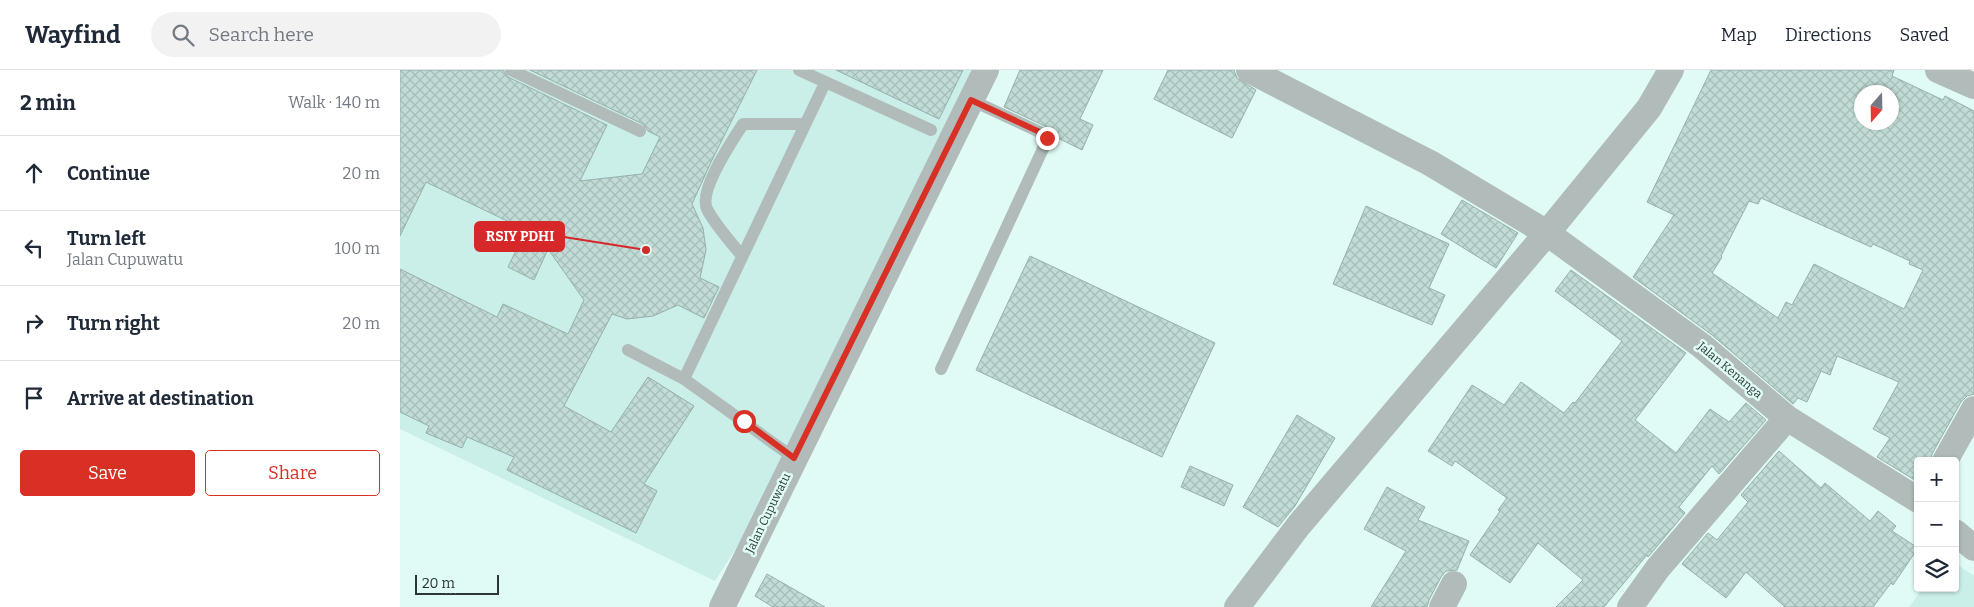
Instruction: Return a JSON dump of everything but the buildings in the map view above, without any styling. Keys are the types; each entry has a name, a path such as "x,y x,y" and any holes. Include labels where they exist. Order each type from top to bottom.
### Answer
{"street":[{"name":"Jalan Cupuwatu","path":"722,607 986,70"},
{"name":"Jalan Kenanga","path":"1249,70 1430,163 1547,233 1702,346 1787,418 1914,497"},
{"path":"1237,607 1299,525 1547,233 1649,108 1671,70"},
{"path":"1938,70 1974,86"},
{"path":"1948,457 1974,409"},
{"path":"1630,607 1658,568 1787,418"},
{"path":"1959,535 1974,548"},
{"path":"1442,607 1454,584"}],"lane":[{"path":"511,70 640,131"},
{"path":"799,70 931,130"},
{"path":"684,379 825,83"},
{"path":"941,369 1047,138 1044,134 971,100"},
{"path":"742,256 706,207 707,191 723,156 743,124 804,124"},
{"path":"628,350 684,379 794,458"}],"shaded area":[{"path":"400,70 976,70 794,458 715,581 400,429"},
{"path":"1959,566 1974,576 1974,607 1909,607 1920,592 1959,592"}],"place":[{"name":"RSIY PDHI","path":"646,250"}],"route":[{"path":"744,421 794,458 971,100 1044,134 1047,138"}]}
